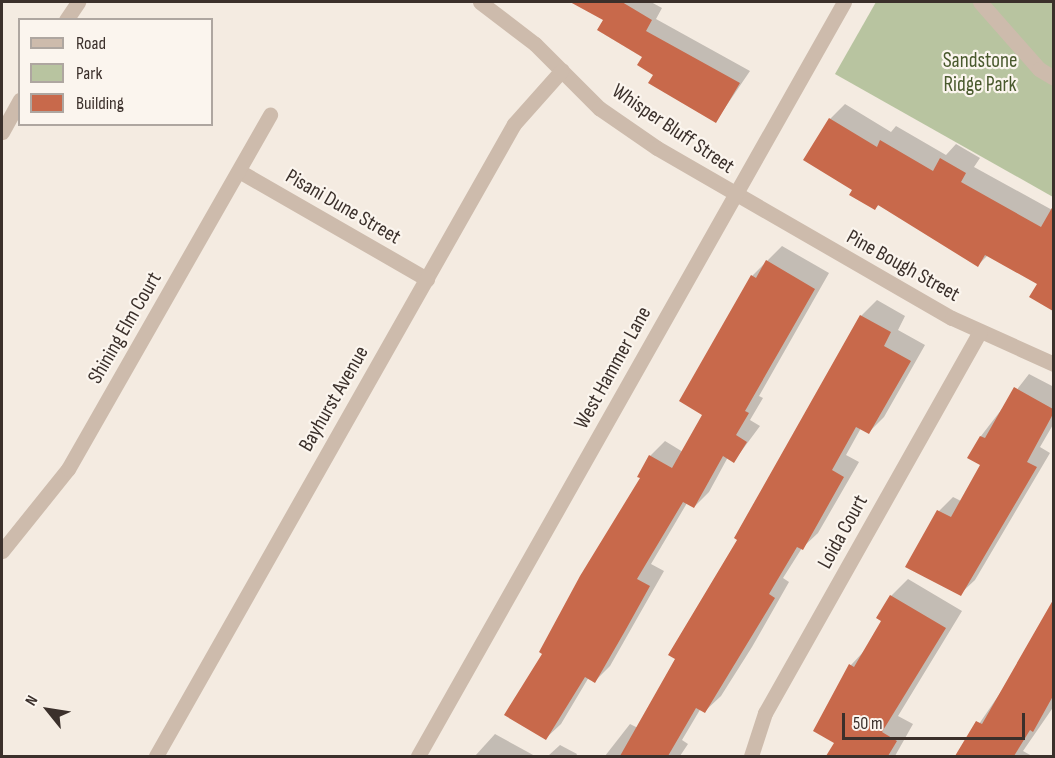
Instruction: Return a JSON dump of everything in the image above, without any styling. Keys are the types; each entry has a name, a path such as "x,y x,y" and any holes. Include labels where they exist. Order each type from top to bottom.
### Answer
{"street":[{"path":"67,18 78,2"},
{"name":"Whisper Bluff Street","path":"480,2 535,44 616,120 735,196"},
{"name":"West Hammer Lane","path":"418,756 844,2"},
{"path":"980,2 1039,69 1053,78"},
{"name":"Bayhurst Avenue","path":"156,756 514,124 562,70"},
{"path":"2,132 18,104"},
{"name":"Shining Elm Court","path":"2,551 68,469 270,116"},
{"name":"Pisani Dune Street","path":"239,171 427,279"},
{"name":"Pine Bough Street","path":"735,196 980,331 1053,364"},
{"name":"Loida Court","path":"751,756 765,713 980,331"}],"green space":[{"name":"Sandstone Ridge Park","path":"876,2 1053,2 1053,197 835,74"}],"building":[{"path":"570,2 622,2 652,20 646,31 740,83 716,123 648,83 653,75 637,65 642,57 597,30 603,20"},
{"path":"829,118 877,147 880,140 933,171 940,158 966,173 961,182 1041,227 1053,206 1053,311 1029,297 1037,284 985,255 978,267 878,205 875,210 849,195 852,190 803,160"},
{"path":"766,260 815,289 745,411 749,413 736,435 747,442 734,463 723,456 694,508 683,502 637,579 650,586 625,631 595,683 585,677 546,740 504,715 542,654 539,652 580,576 640,478 637,477 649,455 672,468 702,415 679,401 751,275 756,278"},
{"path":"860,315 891,332 884,346 911,361 869,434 856,427 832,470 844,477 803,550 797,547 769,594 775,598 705,713 696,708 668,756 620,756 675,659 668,655 737,540 734,538"},
{"path":"1014,387 1053,409 1053,414 1027,462 1037,467 961,596 905,567 937,510 951,517 980,465 967,458 980,436 985,438"},
{"path":"890,595 946,628 882,732 897,741 888,756 826,756 834,743 813,731 849,664 854,667 881,621 876,618"},
{"path":"1053,600 1053,696 1033,732 1030,730 1014,756 955,756 976,721 982,724"}]}
